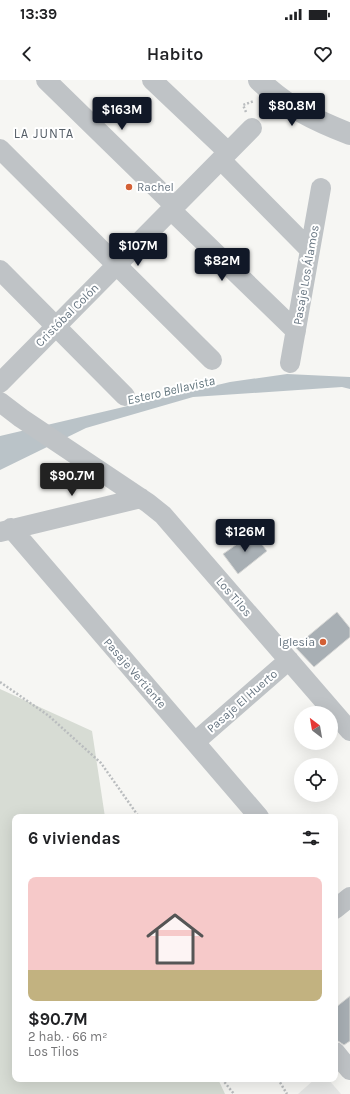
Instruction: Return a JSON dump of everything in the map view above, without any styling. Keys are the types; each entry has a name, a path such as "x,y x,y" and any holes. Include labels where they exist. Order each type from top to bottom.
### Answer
{"street":[{"path":"46,80 296,331"},
{"path":"152,80 310,250"},
{"path":"259,80 272,92 300,112 314,120 350,134"},
{"name":"Cristóbal Colón","path":"0,384 252,128"},
{"path":"0,150 212,360"},
{"name":"Pasaje Los Álamos","path":"290,363 321,188"},
{"path":"0,270 125,396"},
{"name":"Los Tilos","path":"0,402 21,418 155,508 170,523 350,732"},
{"path":"6,530 141,498"},
{"name":"Pasaje Vertiente","path":"6,530 195,742 256,814"},
{"name":"Pasaje El Huerto","path":"195,742 289,660"}],"path":[{"path":"0,682 49,716 101,763 137,814"},
{"path":"224,1082 234,1094"},
{"path":"280,1082 287,1094"}],"shaded area":[{"path":"287,374 350,377 350,389 342,387 193,397 86,428 0,470 0,436 230,382"},
{"path":"0,689 92,731 105,814 12,814 12,1082 219,1082 225,1094 0,1094"},
{"path":"312,1082 331,1082 341,1094 298,1094"}],"building":[{"path":"253,533 267,551 238,574 223,554"},
{"name":"Iglesia","path":"337,612 350,628 350,637 314,667 295,647"},
{"path":"350,996 350,1041 344,1045 338,1041 338,1006"}],"place":[{"name":"Rachel","path":"129,187"},
{"name":"Iglesia","path":"323,642"}],"district":[{"name":"LA JUNTA","path":"44,133"}],"water label":[{"name":"Estero Bellavista","path":"171,390"}]}
